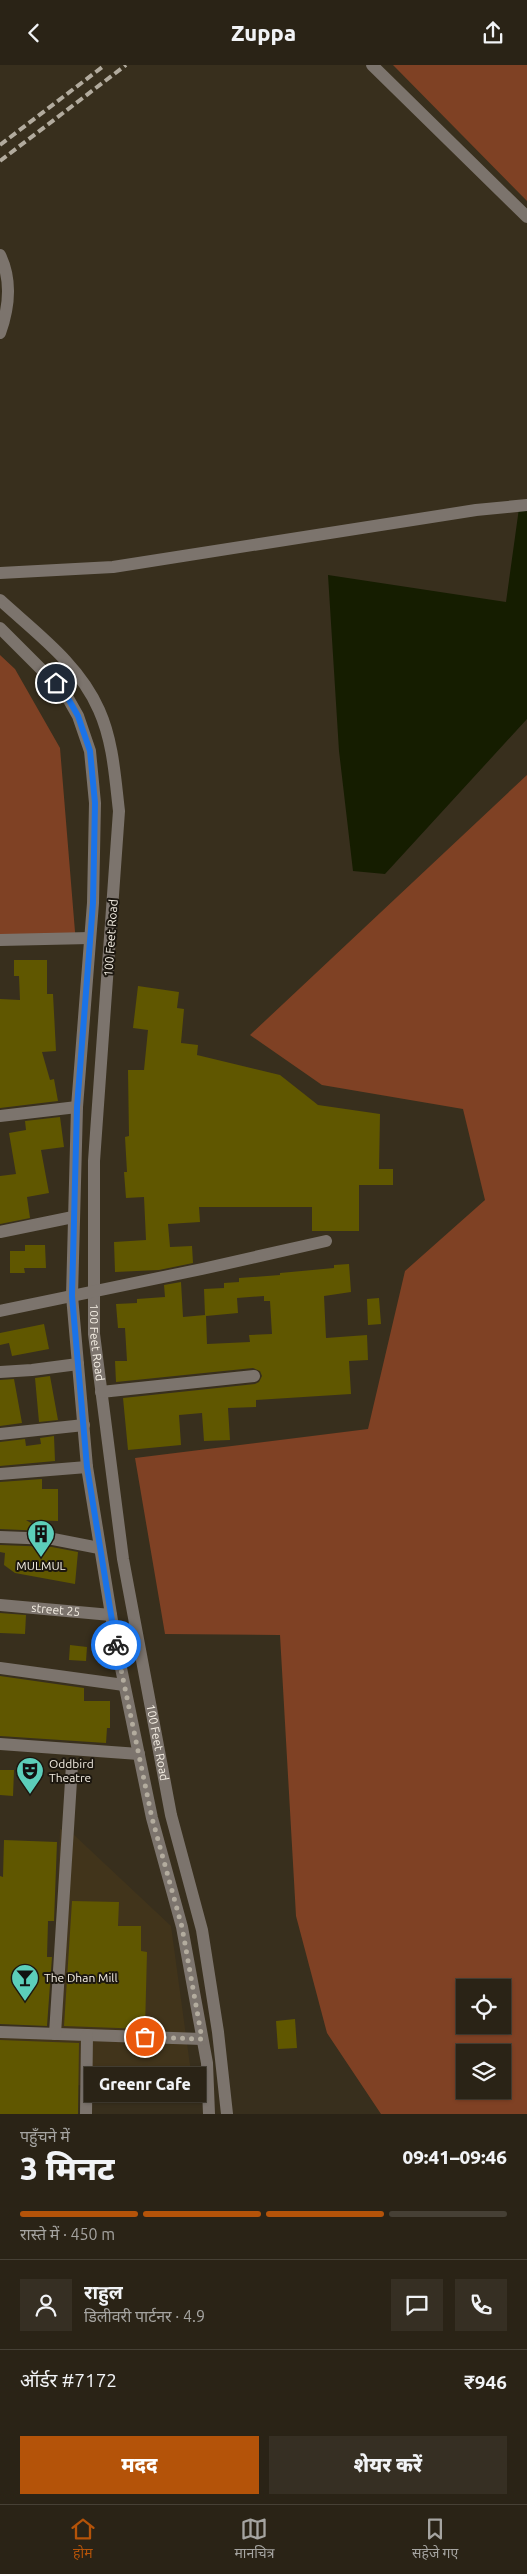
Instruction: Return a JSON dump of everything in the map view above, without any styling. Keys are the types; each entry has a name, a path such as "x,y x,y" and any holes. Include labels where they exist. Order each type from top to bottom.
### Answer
{"street":[{"path":"372,65 527,217"},
{"path":"0,255 8,280 6,309 0,333"},
{"path":"0,573 112,567 467,511 527,505"},
{"name":"100 Feet Road","path":"0,601 60,654 84,683 100,711 112,756 119,811 94,1161 94,1334 125,1569 171,1815 202,1930 218,2032 227,2114"},
{"name":"100 Feet Road","path":"0,628 65,693 78,716 90,751 95,803 90,938 77,1107 72,1296 87,1467 99,1548 124,1685 139,1754 182,1927 206,2063 209,2114"},
{"path":"0,940 90,938"},
{"path":"0,1116 77,1107"},
{"path":"0,1232 73,1217"},
{"path":"0,1311 326,1241"},
{"path":"0,1372 78,1364"},
{"path":"101,1392 254,1376"},
{"path":"0,1435 84,1425"},
{"path":"0,1474 87,1467"},
{"path":"0,1537 53,1539 99,1548"},
{"name":"street 25","path":"0,1605 111,1615"},
{"path":"0,1668 63,1675 124,1685"},
{"path":"0,1744 139,1754"},
{"path":"56,2034 72,1765"},
{"path":"172,1891 190,1885"},
{"path":"0,2032 202,2039"},
{"path":"86,2114 87,2035"}],"shaded area":[{"path":"393,65 527,65 527,201"},
{"path":"520,501 527,505 527,719 385,874 353,871 339,751 328,575 506,602"},
{"path":"0,655 15,669 60,748 76,944 0,939"},
{"path":"527,775 527,2114 381,2114 327,2033 296,1916 280,1635 165,1634 135,1458 368,1429 405,1271 485,1200 463,1109 322,1085 250,1035"},
{"name":"The Dhan Mill","path":"60,1829 73,1834 171,1926 193,2087 0,2084 0,2027 53,2028"}],"building":[{"path":"14,960 47,960 47,994 53,994 56,1051 42,1052 50,1080 54,1079 58,1101 0,1108 0,999 20,1000 19,976 14,976"},
{"path":"138,986 179,992 177,1008 184,1009 181,1043 198,1045 197,1055 280,1075 318,1105 380,1114 379,1169 393,1169 393,1185 359,1185 359,1231 312,1231 312,1207 199,1207 200,1222 168,1224 170,1247 192,1246 193,1263 159,1270 115,1272 114,1242 146,1240 144,1197 126,1198 124,1172 127,1172 125,1137 129,1136 128,1070 144,1070 148,1030 133,1028"},
{"path":"60,1117 64,1147 41,1150 49,1193 27,1197 30,1218 0,1224 0,1176 16,1174 9,1133 26,1130 25,1121"},
{"path":"25,1245 45,1245 46,1268 24,1268 25,1273 10,1273 10,1251 25,1251"},
{"path":"349,1264 351,1292 324,1296 326,1338 367,1335 368,1360 349,1361 351,1394 256,1400 256,1407 228,1408 230,1440 204,1441 202,1413 179,1415 181,1445 128,1450 123,1398 255,1384 259,1382 262,1376 260,1371 253,1368 116,1382 115,1361 127,1361 125,1328 118,1328 116,1304 137,1303 137,1299 165,1297 164,1285 181,1282 183,1317 205,1315 204,1289 224,1288 224,1283 239,1282 239,1278 334,1268 334,1265","holes":["264,1296 264,1301 270,1301 272,1334 249,1335 250,1342 207,1344 206,1316 238,1313 237,1298"]},
{"path":"379,1298 381,1324 368,1325 367,1299"},
{"path":"44,1324 49,1349 12,1356 9,1343 0,1345 0,1333"},
{"path":"50,1376 58,1420 39,1422 35,1378"},
{"path":"14,1379 22,1423 0,1426 0,1380"},
{"path":"54,1436 55,1461 0,1466 0,1442 25,1439 26,1446 41,1444 40,1438"},
{"path":"42,1479 42,1489 58,1489 58,1521 26,1520 44,1531 0,1529 0,1482"},
{"name":"MULMUL","path":"0,1545 52,1547 78,1552 75,1584 15,1573 4,1565 5,1553 0,1552"},
{"path":"0,1613 26,1615 25,1634 0,1633"},
{"path":"70,1645 87,1647 86,1661 69,1660"},
{"path":"0,1676 84,1688 84,1701 110,1701 110,1728 107,1728 106,1743 0,1736"},
{"path":"0,1770 14,1770 13,1796 0,1795"},
{"path":"4,1840 57,1842 54,1921 48,1921 47,1957 52,1957 47,2026 0,2024 0,1876 3,1877"},
{"path":"72,1901 119,1902 118,1926 141,1926 141,1951 147,1952 145,2029 64,2026"},
{"path":"295,2019 297,2048 278,2049 276,2021"},
{"path":"0,2040 79,2043 78,2114 0,2114"}],"railway":[{"path":"0,145 105,65"},
{"path":"0,161 126,65"}],"way so far":[{"path":"116,1645 152,1818 182,1927 202,2039 145,2037"}],"place":[{"name":"MULMUL","path":"41,1558"},
{"name":"Oddbird Theatre","path":"30,1795"},
{"name":"The Dhan Mill","path":"25,2002"},
{"name":"Greenr Cafe","path":"145,2037"}],"route":[{"path":"56,683 65,693 78,716 90,751 95,803 93,903 77,1107 72,1296 87,1467 116,1645"}]}
